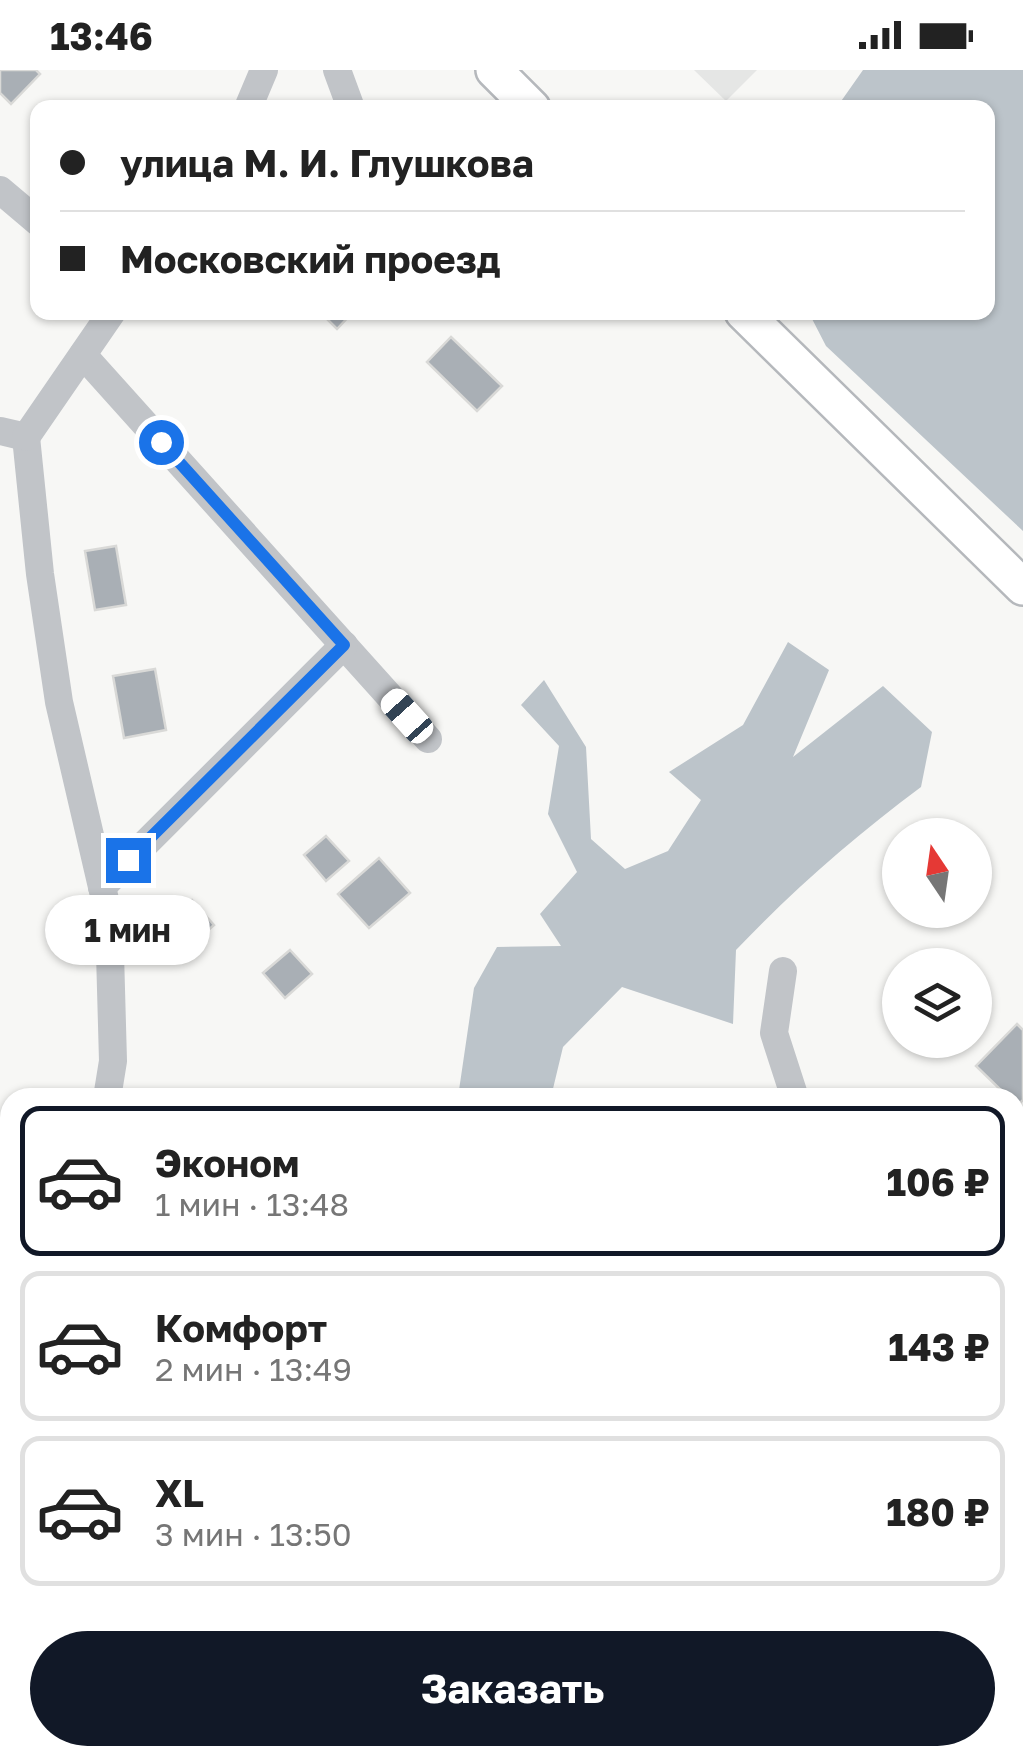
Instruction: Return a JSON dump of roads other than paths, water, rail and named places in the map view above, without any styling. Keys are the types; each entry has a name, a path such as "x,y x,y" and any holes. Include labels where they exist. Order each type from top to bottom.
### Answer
{"main road":[{"path":"494,70 524,100"},
{"path":"752,320 1023,587"}],"street":[{"path":"251,100 264,70"},
{"path":"337,70 348,100"},
{"path":"0,190 30,215"},
{"path":"107,320 83,355 13,434 59,702 108,918 112,1061 108,1088"},
{"path":"83,355 428,739"},
{"path":"102,887 344,645"},
{"path":"782,971 774,1033 792,1088"}]}
